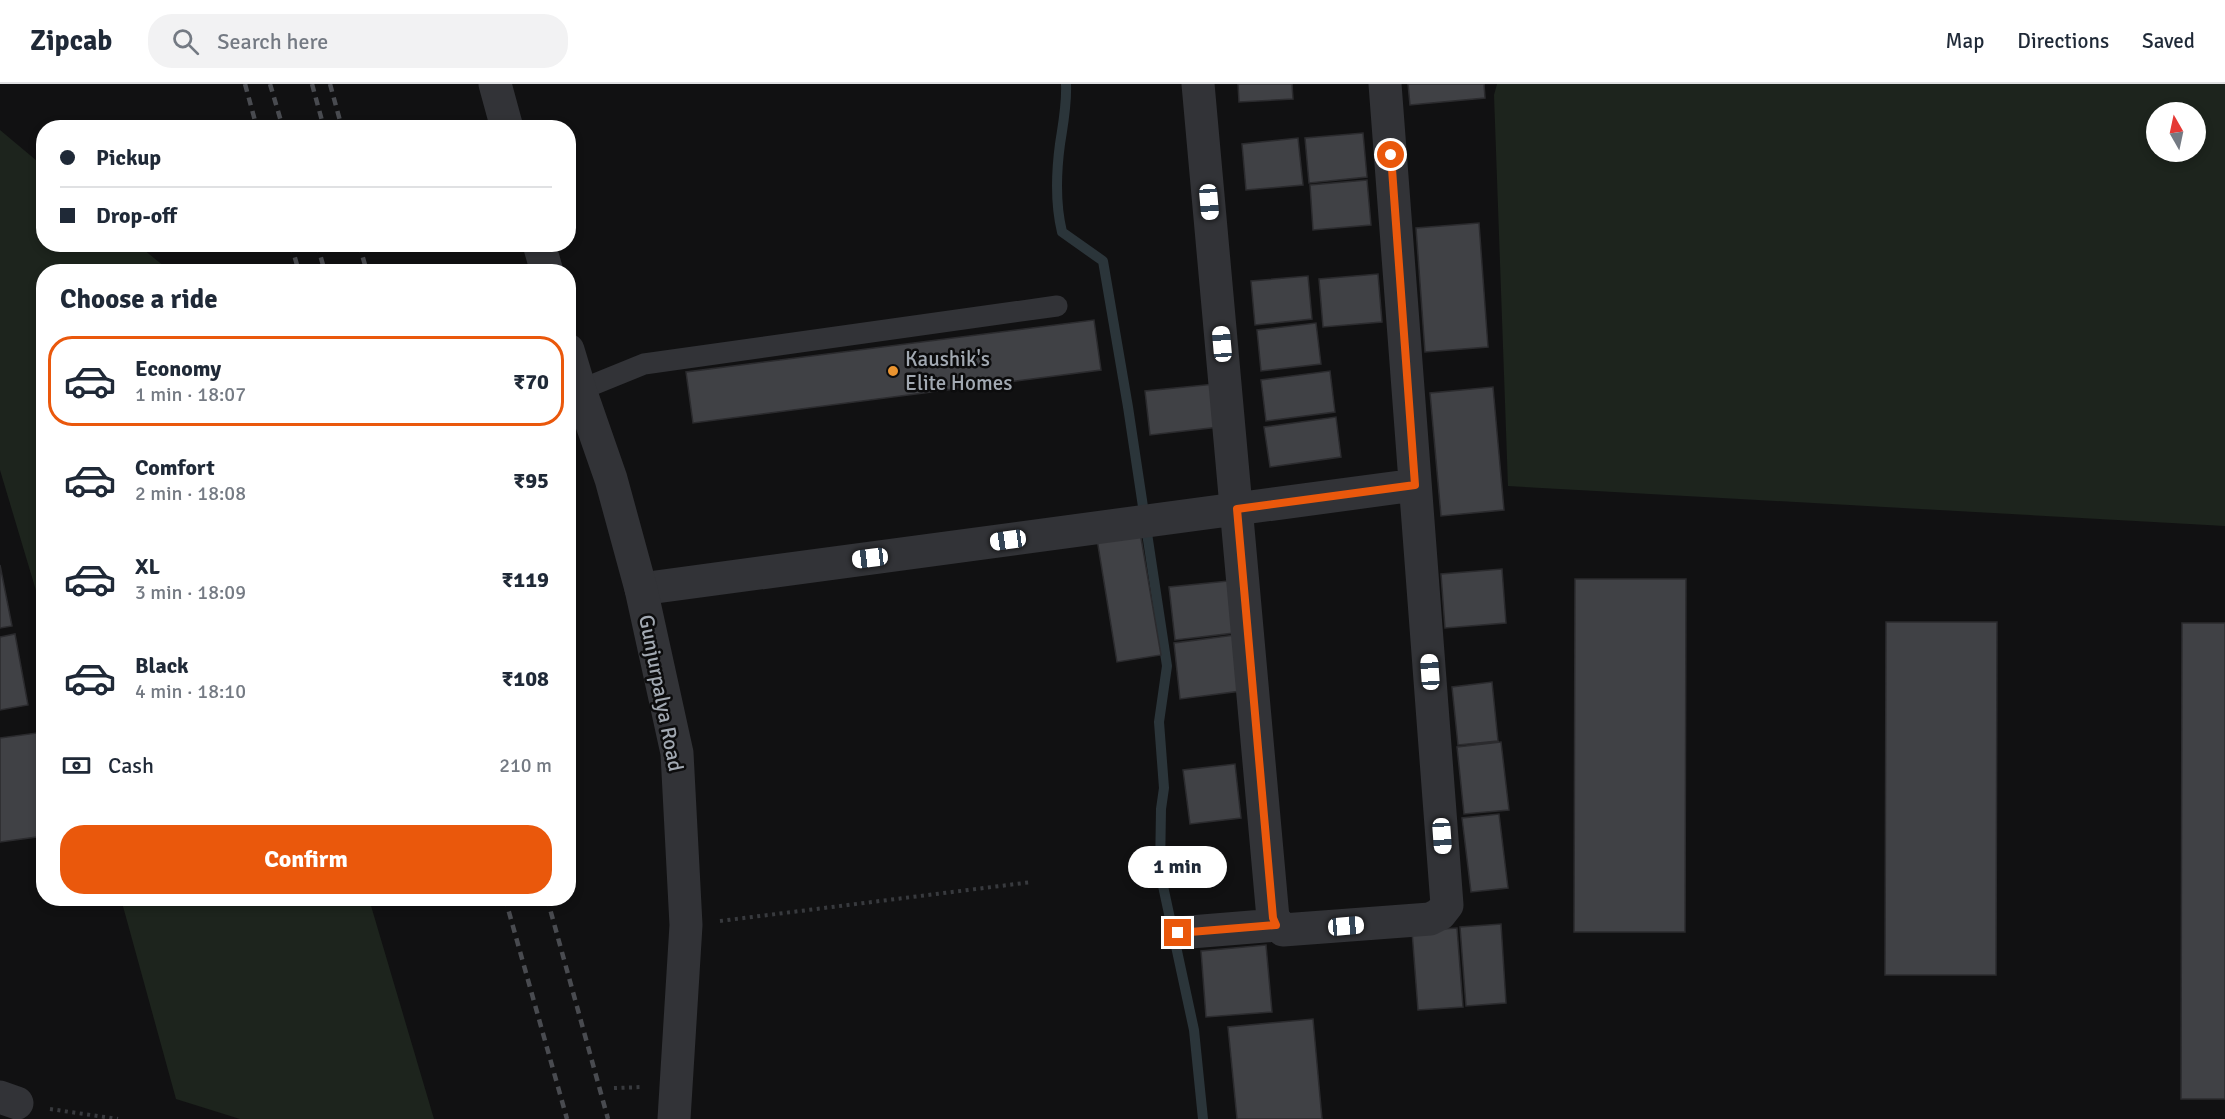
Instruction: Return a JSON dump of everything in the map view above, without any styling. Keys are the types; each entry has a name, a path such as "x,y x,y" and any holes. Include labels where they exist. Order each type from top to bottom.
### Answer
{"street":[{"path":"495,84 505,120"},
{"path":"1198,84 1273,918 1276,925 1284,930 1430,919 1440,914 1447,905 1385,84"},
{"name":"Gunjurpalya Road","path":"576,377 611,479 641,589 677,753 686,925 674,1119"},
{"path":"641,589 1415,485"},
{"path":"1178,933 1276,925"}],"lane":[{"path":"580,390 644,364 1057,306"}],"path":[{"path":"686,925 1032,882"},
{"path":"614,1088 650,1086"},
{"path":"8,1100 118,1119"}],"shaded area":[{"path":"1497,84 2225,84 2225,526 1508,486 1494,95"},
{"path":"0,130 36,160 36,252 147,252 161,264 36,264 36,591 0,470"},
{"path":"123,906 371,906 434,1119 240,1119 176,1099"}],"building":[{"path":"1238,84 1292,84 1293,99 1239,102"},
{"path":"1408,84 1484,84 1485,98 1410,105"},
{"path":"1363,133 1367,177 1309,183 1305,138"},
{"path":"1298,138 1303,185 1246,190 1242,144"},
{"path":"1367,180 1371,225 1313,230 1310,185"},
{"path":"1479,223 1488,347 1425,352 1416,228"},
{"path":"1378,274 1382,322 1323,327 1319,279"},
{"path":"1308,276 1312,319 1255,325 1251,281"},
{"name":"Kaushik's Elite Homes","path":"1094,320 1101,370 693,423 686,372"},
{"path":"1316,323 1321,364 1261,371 1257,330"},
{"path":"1330,371 1335,412 1266,421 1261,380"},
{"path":"1215,384 1219,427 1150,435 1145,391"},
{"path":"1493,387 1504,510 1441,516 1430,393"},
{"path":"1336,417 1341,457 1270,467 1264,427"},
{"path":"1140,532 1161,655 1117,662 1097,539"},
{"path":"0,565 12,626 0,628"},
{"path":"1502,569 1506,623 1445,628 1441,574"},
{"path":"1575,579 1686,579 1685,932 1574,932"},
{"path":"1228,581 1234,633 1175,640 1169,587"},
{"path":"1886,622 1997,622 1996,975 1885,975"},
{"path":"2182,623 2225,623 2225,1099 2181,1099"},
{"path":"15,634 28,705 0,710 0,637"},
{"path":"1235,635 1241,691 1180,699 1174,643"},
{"path":"1492,682 1498,741 1458,745 1452,687"},
{"path":"36,733 36,837 0,842 0,738"},
{"path":"1501,742 1509,810 1464,814 1457,747"},
{"path":"1235,764 1241,818 1190,824 1183,770"},
{"path":"1499,814 1508,888 1471,892 1462,818"},
{"path":"1501,924 1506,1003 1466,1006 1460,927"},
{"path":"1457,928 1463,1007 1418,1010 1412,931"},
{"path":"1266,945 1272,1012 1206,1017 1201,951"},
{"path":"1313,1019 1322,1119 1237,1119 1228,1027"}],"waterway":[{"path":"1066,84 1058,166 1058,210 1062,232 1103,261 1128,407 1167,666 1159,722 1164,788 1161,809 1160,872 1194,1030 1203,1119"}],"railway":[{"path":"245,84 255,120"},
{"path":"270,84 281,120"},
{"path":"312,84 322,120"},
{"path":"330,84 340,120"},
{"path":"293,252 297,264"},
{"path":"319,252 323,264"},
{"path":"361,252 365,264"},
{"path":"507,906 567,1119"},
{"path":"549,906 608,1119"}],"place":[{"name":"Kaushik's Elite Homes","path":"893,371"}],"route":[{"path":"1178,933 1276,925 1273,918 1237,509 1415,485 1391,155"}]}
